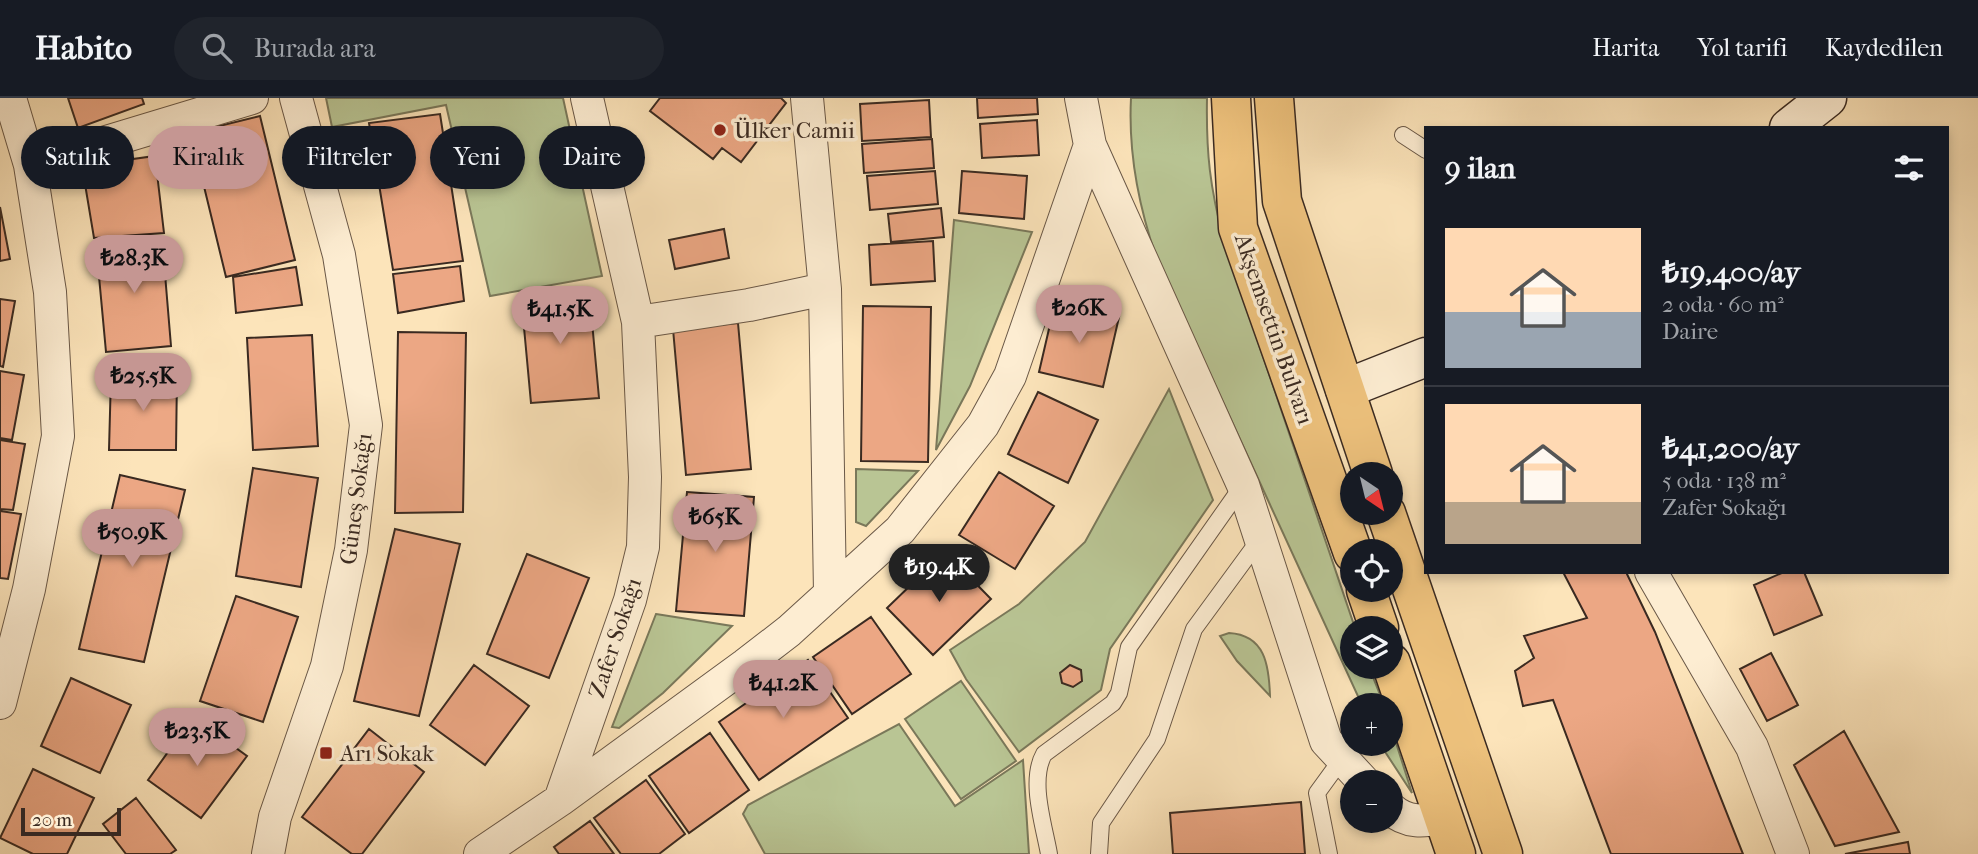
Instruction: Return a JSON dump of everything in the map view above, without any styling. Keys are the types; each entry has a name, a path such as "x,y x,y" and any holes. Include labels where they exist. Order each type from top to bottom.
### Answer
{"main road":[{"name":"Akşemsettin Bulvarı","path":"1231,98 1238,228 1348,539"},
{"name":"Akşemsettin Bulvarı","path":"1274,98 1282,201 1369,462"},
{"path":"1302,408 1345,389"},
{"path":"1390,525 1503,854"},
{"path":"1397,679 1457,854"},
{"path":"1446,818 1487,805"}],"street":[{"path":"10,98 21,135"},
{"path":"134,134 252,98"},
{"name":"Güneş Sokağı","path":"268,854 275,817 327,666 351,550 366,425 339,255 296,98"},
{"name":"Zafer Sokağı","path":"560,800 630,600 643,547 645,477 638,322 587,98"},
{"path":"807,98 825,289 830,593"},
{"path":"1081,98 1090,145 1243,485 1326,741 1351,770"},
{"path":"1792,126 1827,98"},
{"path":"480,854 560,800 767,648 900,530 983,425 1010,376 1090,145"},
{"path":"0,703 30,589 58,436 50,292 34,189"},
{"path":"638,322 749,305 825,289"},
{"path":"1345,389 1424,358"},
{"path":"1652,574 1752,747 1793,854"},
{"path":"1403,819 1426,821 1446,818"}],"lane":[{"path":"1403,135 1424,149"},
{"path":"1049,854 1038,764 1044,754 1113,703 1119,693 1129,648 1243,485"},
{"path":"1099,854 1101,823 1157,739 1194,629 1260,539"},
{"path":"1329,854 1317,793 1340,760"}],"green space":[{"path":"326,98 563,98 569,126 539,126 539,189 583,189 602,276 490,296 465,189 525,189 525,126 451,126 446,105 332,126"},
{"path":"1131,98 1207,98 1210,170 1224,241 1340,584 1340,602 1346,602 1351,616 1340,616 1340,657 1163,276 1141,206 1131,134"},
{"path":"954,220 1032,232 970,386 936,450"},
{"path":"1169,389 1213,500 1110,649 1101,690 1019,752 966,679 950,650 1019,604 1085,542"},
{"path":"856,469 918,471 866,526 856,522"},
{"path":"656,614 732,626 663,693 619,728 612,727"},
{"path":"1229,633 1250,639 1258,646 1266,663 1270,696 1237,661 1220,636"},
{"path":"1350,679 1374,679 1379,693 1356,693"},
{"path":"961,681 1016,761 961,799 905,719"},
{"path":"899,724 955,806 1023,760 1029,854 765,854 743,814 748,805"},
{"path":"1388,756 1400,756 1412,793 1403,779 1403,770 1397,770"}],"building":[{"path":"68,98 142,98 144,104 77,126"},
{"name":"Ülker Camii","path":"660,98 781,98 786,103 741,162 722,148 713,159 650,111"},
{"path":"977,98 1037,98 1038,114 978,118"},
{"path":"929,100 931,137 862,141 860,104"},
{"path":"440,114 442,126 430,126 430,189 452,189 463,261 393,270 380,189 416,189 416,126 369,126 369,123"},
{"path":"260,116 262,126 219,126"},
{"path":"1037,120 1039,155 982,158 980,124"},
{"path":"932,139 934,168 864,173 862,144"},
{"path":"268,149 295,260 226,277 205,189 268,189"},
{"path":"148,157 148,189 159,189 164,233 94,238 86,189 134,189 134,159"},
{"path":"935,171 938,204 870,210 867,176"},
{"path":"962,171 1027,176 1024,219 959,213"},
{"path":"0,207 10,259 0,261"},
{"path":"941,208 944,237 891,242 888,214"},
{"path":"724,229 729,258 675,269 669,240"},
{"path":"162,238 171,346 106,352 96,244"},
{"path":"933,241 935,281 871,285 869,245"},
{"path":"460,266 464,301 398,313 393,274"},
{"path":"296,267 302,305 236,313 233,277"},
{"path":"589,289 599,398 531,403 521,295"},
{"path":"0,299 15,301 3,367 0,366"},
{"path":"1055,303 1119,317 1103,387 1039,372"},
{"path":"863,306 931,307 928,462 861,461"},
{"path":"738,323 751,469 686,475 673,329"},
{"path":"398,332 466,333 463,512 395,513"},
{"path":"312,335 318,446 253,450 247,338"},
{"path":"0,371 24,375 12,440 0,438"},
{"path":"177,374 176,450 109,450 111,376"},
{"path":"1038,392 1098,420 1068,483 1008,454"},
{"path":"0,440 25,444 13,510 0,509"},
{"path":"253,468 318,478 301,587 236,576"},
{"path":"999,472 1054,506 1015,569 959,535"},
{"path":"120,475 185,490 144,662 79,649"},
{"path":"687,492 754,497 744,616 676,611"},
{"path":"0,511 21,514 8,579 0,578"},
{"path":"395,529 460,544 419,716 354,701"},
{"path":"945,552 991,599 933,655 887,608"},
{"path":"527,554 589,578 549,678 487,654"},
{"path":"1564,574 1627,574 1655,632 1743,854 1611,854 1553,700 1523,706 1515,671 1534,658 1524,636 1587,618"},
{"path":"1779,574 1805,574 1822,615 1774,635 1754,585"},
{"path":"236,596 298,617 263,722 200,701"},
{"path":"871,617 911,674 852,714 813,657"},
{"path":"1771,653 1798,705 1767,721 1740,669"},
{"path":"808,660 848,718 759,780 719,722"},
{"path":"474,665 529,706 485,765 430,725"},
{"path":"1070,665 1081,670 1082,681 1073,687 1062,683 1060,673"},
{"path":"71,678 131,705 100,773 41,746"},
{"path":"193,717 247,756 201,818 148,780"},
{"path":"369,729 424,772 362,854 352,854 302,817"},
{"path":"1844,731 1899,832 1835,846 1794,765"},
{"path":"710,733 749,790 689,833 649,776"},
{"path":"33,769 94,798 67,854 33,854 0,838"},
{"path":"646,780 685,834 659,854 621,854 594,818"},
{"path":"136,798 176,850 170,854 126,854 103,824"},
{"path":"1301,802 1305,854 1173,854 1170,813"},
{"path":"590,821 614,854 559,854 554,847"},
{"path":"1908,842 1910,854 1845,854"}],"place":[{"name":"Ülker Camii","path":"720,130"},
{"name":"Arı Sokak","path":"326,753"}]}
